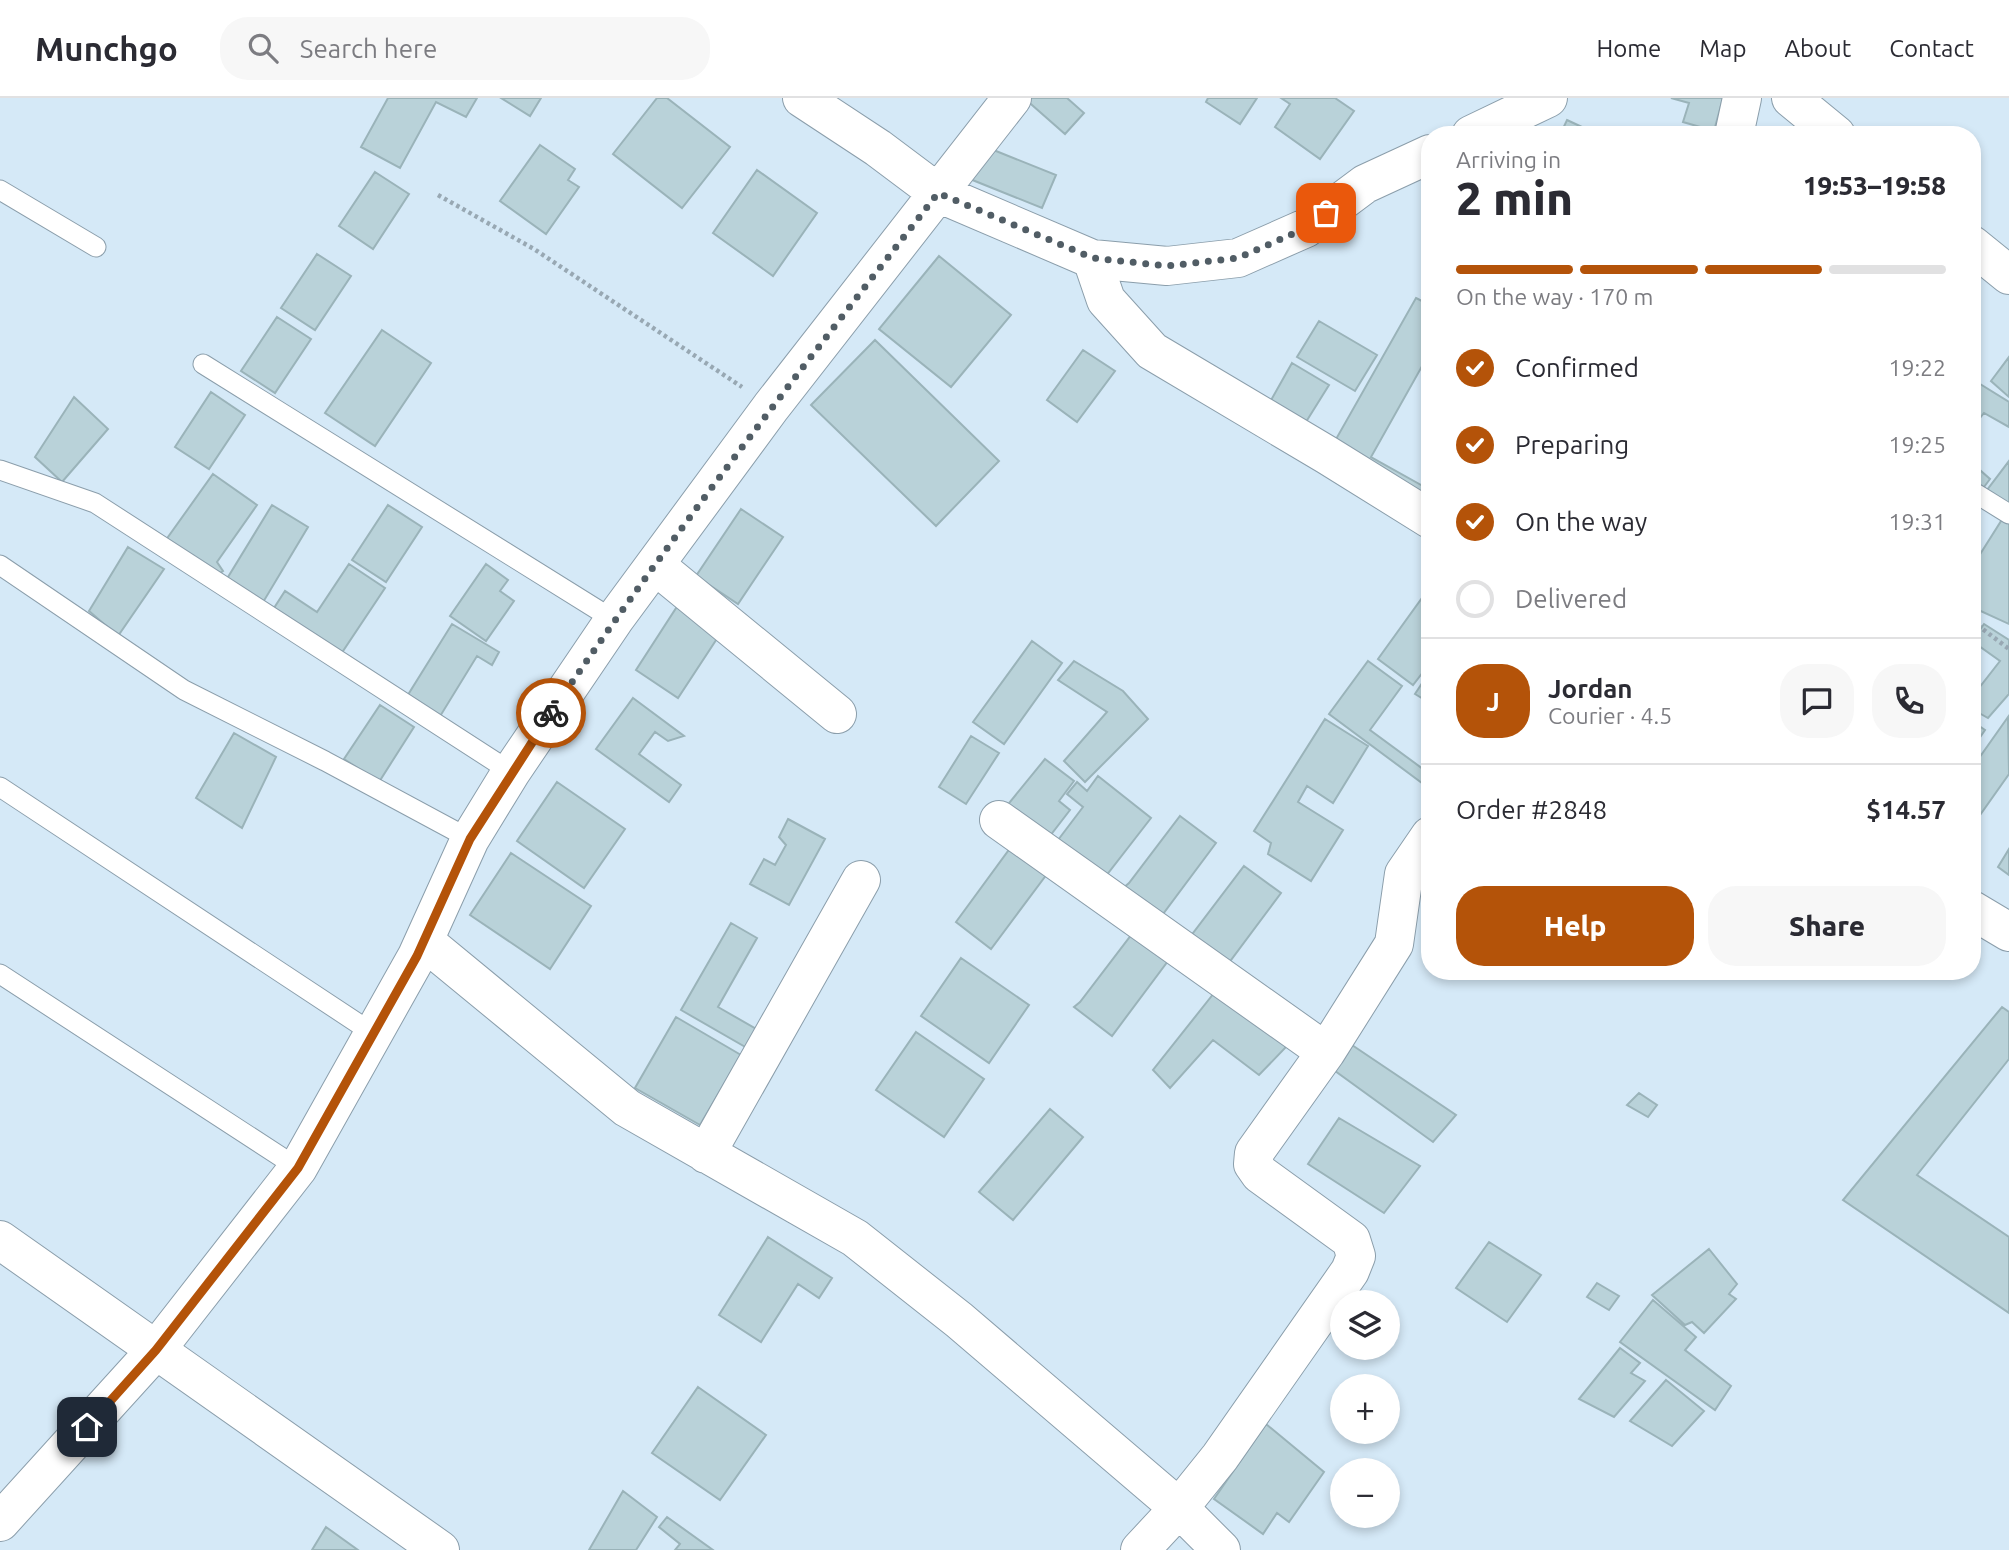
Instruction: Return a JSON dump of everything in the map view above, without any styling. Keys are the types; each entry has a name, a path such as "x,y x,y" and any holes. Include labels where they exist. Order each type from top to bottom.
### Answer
{"street":[{"path":"802,98 878,148 938,193 1093,258 1167,266 1238,258 1306,228 1366,184 1421,158"},
{"path":"0,1522 156,1350 298,1168 424,941 470,839 511,772 614,620 771,407 1012,98"},
{"path":"1490,126 1548,98"},
{"path":"1736,126 1742,98"},
{"path":"1791,98 1825,126"},
{"path":"1981,252 2009,275"},
{"path":"1093,258 1106,300 1152,351 1421,513"},
{"path":"655,565 837,714"},
{"path":"999,820 1326,1052"},
{"path":"1140,1550 1179,1508 1236,1435 1350,1271 1356,1256 1351,1240 1260,1174 1254,1164 1254,1153 1326,1052 1394,944 1404,874 1421,849"},
{"path":"706,1154 861,880"},
{"path":"1981,915 2009,932"},
{"path":"424,941 627,1108 855,1238 959,1320 1179,1508 1221,1550"},
{"path":"0,1240 440,1550"}],"lane":[{"path":"0,190 96,247"},
{"path":"202,364 614,620"},
{"path":"0,470 95,503 511,772"},
{"path":"1981,497 2009,514"},
{"path":"0,565 184,690 325,761 470,839"},
{"path":"0,787 374,1034"},
{"path":"0,974 298,1168"}],"path":[{"path":"438,195 534,249 771,407"},
{"path":"1981,628 2009,649"}],"building":[{"path":"388,98 477,98 466,117 436,102 400,168 361,147"},
{"path":"501,98 541,98 530,116"},
{"path":"657,98 667,98 730,147 682,208 613,154"},
{"path":"1024,98 1067,98 1084,113 1065,134"},
{"path":"1208,98 1257,98 1240,124 1206,102"},
{"path":"1281,98 1335,98 1354,111 1320,159 1275,127 1290,104"},
{"path":"1671,98 1723,98 1715,126 1697,126 1683,122 1689,103"},
{"path":"1567,120 1580,126 1564,126"},
{"path":"540,145 575,169 568,180 579,187 546,234 500,201"},
{"path":"991,149 1056,175 1042,208 965,177"},
{"path":"757,170 817,213 773,276 713,233"},
{"path":"375,172 409,194 373,249 339,226"},
{"path":"317,254 351,276 315,330 281,308"},
{"path":"939,256 1011,315 951,387 879,329"},
{"path":"1416,298 1421,300 1421,368 1371,457 1421,485 1421,507 1327,455"},
{"path":"277,317 311,339 275,393 241,371"},
{"path":"1319,321 1377,355 1355,391 1297,357"},
{"path":"382,330 431,363 375,446 325,413"},
{"path":"875,340 999,461 936,526 811,405"},
{"path":"1083,350 1115,371 1077,422 1047,400"},
{"path":"2009,357 2009,397 1991,381"},
{"path":"1292,363 1329,385 1301,430 1266,409"},
{"path":"1981,385 2009,402 2009,427 1984,413 1981,417"},
{"path":"211,392 245,415 209,469 175,447"},
{"path":"74,397 108,429 62,482 35,457"},
{"path":"2009,461 2009,509 1984,494"},
{"path":"1981,471 1990,479 1981,491"},
{"path":"213,474 257,505 217,562 223,571 212,579 163,544"},
{"path":"272,505 308,527 262,604 225,582"},
{"path":"388,505 422,527 386,582 352,560"},
{"path":"741,509 783,537 738,604 696,576"},
{"path":"2003,518 2009,522 2009,624 1981,611 1981,553"},
{"path":"128,547 164,569 118,636 89,611"},
{"path":"349,564 385,588 341,654 274,608 285,591 317,612"},
{"path":"486,564 508,580 500,591 514,601 486,641 450,616"},
{"path":"1421,599 1421,675 1413,685 1378,659"},
{"path":"680,602 722,631 678,698 636,670"},
{"path":"452,624 499,652 492,665 477,656 439,718 406,698"},
{"path":"1984,624 2009,640 2009,694 1988,718 1981,714 1981,685 2000,661 1981,647 1981,628"},
{"path":"1032,641 1062,663 1004,744 973,722"},
{"path":"1074,661 1123,691 1148,719 1085,782 1064,761 1107,712 1058,680"},
{"path":"1368,661 1402,686 1370,730 1421,768 1421,782 1329,714"},
{"path":"1421,685 1421,698 1415,694"},
{"path":"633,698 684,736 668,741 655,732 639,754 681,785 669,802 596,749"},
{"path":"380,705 414,727 379,782 344,759"},
{"path":"2008,717 2009,774 1981,814 1981,755"},
{"path":"1325,719 1368,746 1333,803 1307,786 1298,802 1343,830 1311,881 1268,854 1271,843 1254,831"},
{"path":"234,733 276,757 242,828 196,798"},
{"path":"971,736 999,753 966,804 939,787"},
{"path":"1045,759 1074,781 1059,801 1070,810 1046,841 1005,808"},
{"path":"1098,776 1151,818 1102,881 1055,844 1083,807 1067,794 1077,782 1087,791"},
{"path":"557,782 625,829 584,888 517,841"},
{"path":"1180,816 1216,843 1160,918 1122,889"},
{"path":"788,819 825,839 789,905 750,884 764,859 775,865 786,845 779,837"},
{"path":"1011,847 1047,874 991,949 956,922"},
{"path":"2009,849 2009,875 1998,867"},
{"path":"511,853 591,906 550,969 470,915"},
{"path":"1244,866 1281,893 1225,968 1186,939"},
{"path":"731,923 757,938 718,1007 765,1034 754,1052 681,1010"},
{"path":"1132,934 1168,961 1112,1036 1074,1007"},
{"path":"961,958 1029,1005 989,1063 921,1016"},
{"path":"1214,993 1287,1046 1259,1075 1213,1040 1170,1088 1153,1070"},
{"path":"2002,1007 2009,1012 2009,1059 1917,1175 2009,1237 2009,1313 1843,1200"},
{"path":"676,1017 741,1055 700,1125 635,1088"},
{"path":"916,1032 984,1079 944,1137 876,1090"},
{"path":"1349,1043 1456,1115 1433,1142 1331,1068"},
{"path":"1639,1093 1657,1105 1648,1117 1627,1105"},
{"path":"1050,1109 1083,1137 1013,1220 979,1192"},
{"path":"1339,1118 1420,1166 1384,1213 1308,1164"},
{"path":"768,1237 832,1278 819,1298 798,1284 761,1342 719,1315"},
{"path":"1489,1242 1541,1275 1507,1322 1456,1288"},
{"path":"1709,1249 1737,1284 1729,1294 1736,1299 1704,1333 1692,1322 1685,1325 1652,1295"},
{"path":"1597,1283 1619,1296 1609,1310 1587,1297"},
{"path":"1653,1300 1696,1337 1685,1350 1731,1386 1715,1410 1620,1342"},
{"path":"1620,1348 1640,1363 1631,1373 1645,1381 1614,1417 1579,1399"},
{"path":"1666,1380 1704,1411 1672,1446 1630,1421"},
{"path":"698,1387 766,1435 720,1500 652,1453"},
{"path":"1266,1424 1324,1472 1289,1522 1277,1513 1263,1534 1214,1499"},
{"path":"623,1491 657,1517 636,1550 589,1550"},
{"path":"667,1517 713,1550 675,1550 680,1544 659,1527"},
{"path":"326,1527 358,1550 312,1550"}],"way so far":[{"path":"551,713 614,620 771,407 938,193 1093,258 1167,266 1238,258 1306,228 1326,213"}],"route":[{"path":"87,1427 156,1350 298,1168 417,956 470,839 551,713"}]}
